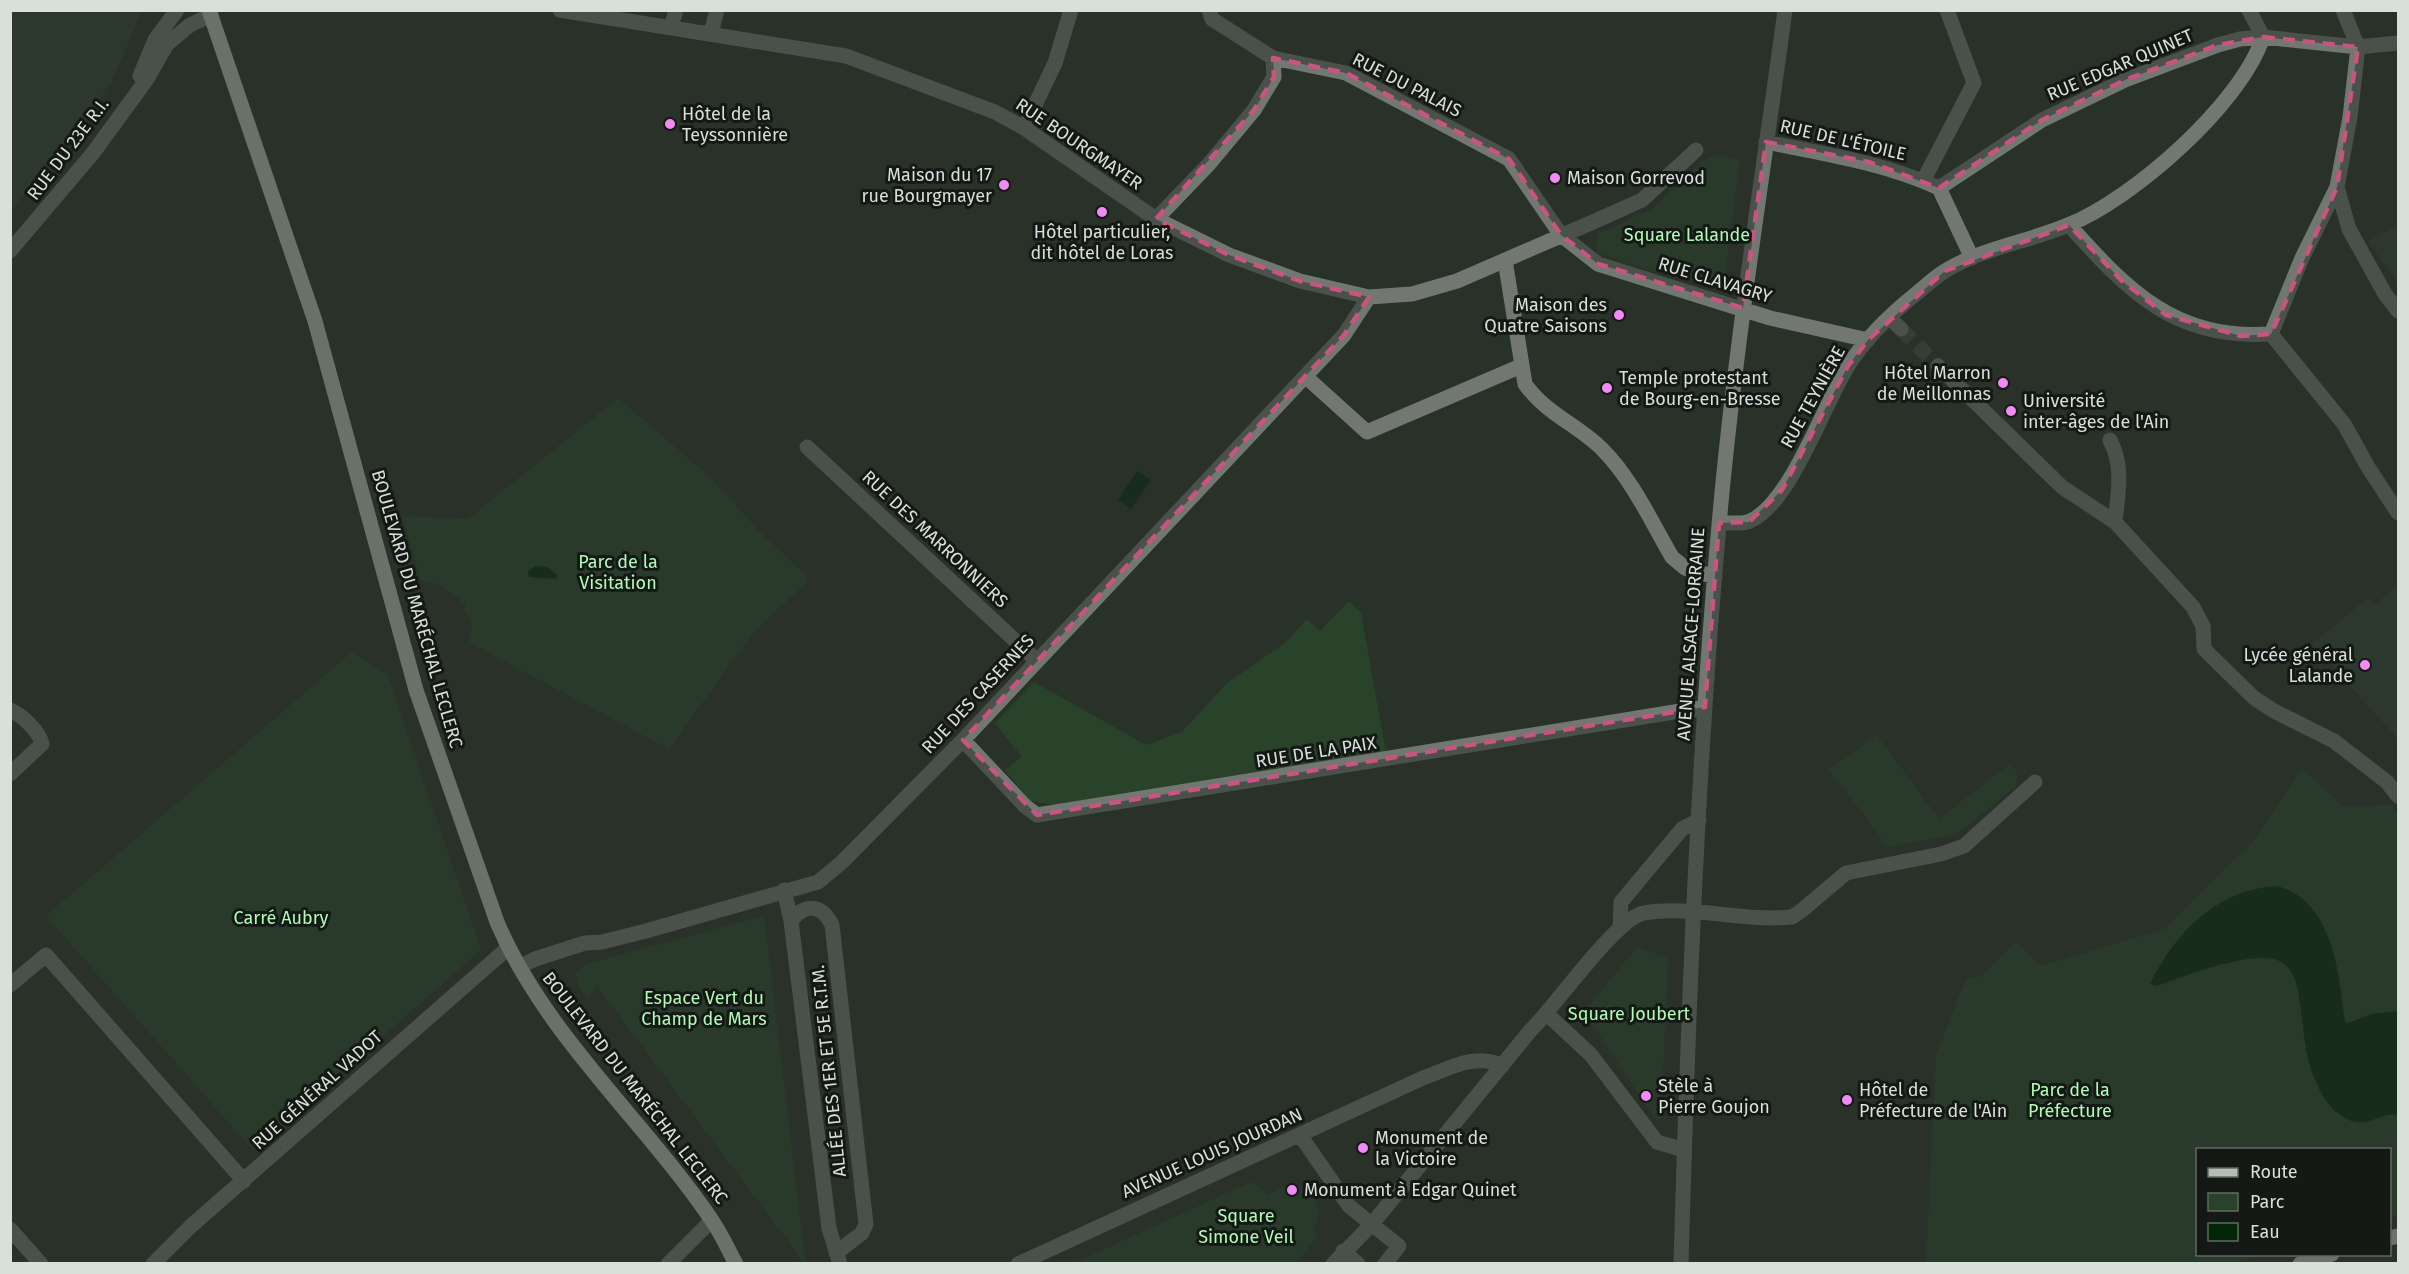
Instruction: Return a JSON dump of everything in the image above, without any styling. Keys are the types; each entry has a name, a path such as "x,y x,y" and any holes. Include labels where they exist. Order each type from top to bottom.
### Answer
{"main road":[{"name":"BOULEVARD DU MARÉCHAL LECLERC","path":"210,13 315,321 416,690 485,892 508,948 539,1000 712,1220 736,1263"},
{"path":"2300,1263 2325,1256"}],"street":[{"name":"RUE BOURGMAYER","path":"560,10 846,56 995,112 1024,128 1156,219 1229,255 1300,281 1369,297 1412,294 1456,281 1561,236 1641,200 1696,150"},
{"path":"671,27 676,10"},
{"path":"711,33 717,10"},
{"path":"1024,128 1055,63 1071,10"},
{"name":"RUE DU PALAIS","path":"1209,10 1212,19 1273,58 1346,73 1509,159 1561,236"},
{"name":"AVENUE ALSACE-LORRAINE","path":"1681,1263 1693,913 1719,523 1743,309 1785,10"},
{"path":"1923,181 1974,83 1947,10"},
{"path":"2249,10 2263,37"},
{"path":"2271,334 2302,258 2337,187 2350,117 2358,47 2343,10"},
{"path":"167,44 174,12"},
{"name":"RUE DU 23E R.I.","path":"132,96 149,52 174,12"},
{"name":"RUE DU 23E R.I.","path":"10,251 66,187 132,96 147,79 167,44 190,24 210,13"},
{"name":"RUE EDGAR QUINET","path":"1939,188 2042,120 2125,80 2218,45 2240,39 2263,37 2358,47 2398,44"},
{"name":"RUE TEYNIÈRE","path":"1719,523 1749,522 1762,513 1782,490 1800,461 1848,366 1868,340 1895,324 1945,271 1972,258 2070,225 2118,198 2162,163 2205,123 2246,73 2263,37"},
{"path":"1156,219 1209,164 1254,110 1274,77 1273,58"},
{"name":"RUE DE L'ÉTOILE","path":"1767,142 1869,162 1939,188"},
{"path":"2337,187 2349,229 2385,294 2398,310"},
{"path":"1939,188 1972,258"},
{"path":"2070,225 2122,281 2166,315 2203,328 2241,336 2271,334"},
{"name":"RUE CLAVAGRY","path":"1561,236 1598,264 1743,309 1868,340"},
{"path":"1505,260 1525,384 1534,397 1590,438 1619,469 1672,557 1685,568 1715,577"},
{"name":"RUE DES CASERNES","path":"519,968 534,959 585,943 602,942 646,931 818,882 842,863 963,740 1344,335 1369,297"},
{"path":"2271,334 2344,424 2398,513"},
{"path":"1305,376 1367,432 1521,366"},
{"path":"1938,366 2048,475 2074,497 2115,522 2201,617 2204,649 2254,698 2274,711 2334,741 2386,782 2398,796"},
{"path":"2110,440 2118,455 2120,468 2115,522"},
{"name":"RUE DES MARRONNIERS","path":"807,447 1036,660"},
{"name":"RUE DE LA PAIX","path":"963,740 1025,806 1037,815 1705,708"},
{"path":"10,710 18,713 40,737 42,744 10,774"},
{"path":"1333,1263 1372,1224 1530,1031 1547,1014 1620,926 1642,913 1791,917 1802,911 1845,873 1941,854 1964,846 2035,782"},
{"path":"1620,926 1622,902 1635,884 1682,829 1699,820"},
{"name":"ALLÉE DES 1ER ET 5E R.T.M.","path":"784,890 791,921 829,1228 838,1258 862,1233 866,1224 832,925 827,915 810,907 801,909 791,921"},
{"name":"RUE GÉNÉRAL VADOT","path":"153,1263 191,1226 508,948"},
{"path":"10,985 46,955 244,1180"},
{"path":"1547,1014 1591,1055 1657,1142 1684,1150"},
{"name":"AVENUE LOUIS JOURDAN","path":"1018,1263 1423,1078 1481,1059 1502,1066"},
{"path":"1300,1135 1349,1206 1399,1246 1385,1263"},
{"path":"668,1263 712,1220"},
{"path":"10,1229 41,1263"},
{"path":"1343,1251 1358,1263"}],"highlighted area":[{"path":"2263,37 2358,47 2337,187 2271,334 2241,336 2166,315 2122,281 2069,225 1945,271 1868,340 1848,366 1782,490 1749,522 1719,523 1705,707 1037,815 963,740 1344,335 1369,297 1300,281 1229,255 1156,219 1254,110 1274,77 1273,58 1346,73 1509,159 1561,235 1598,264 1743,308 1766,142 1869,162 1939,188 2042,120 2125,80 2218,45"}],"shaded area":[{"path":"11,10 142,11 112,81 64,150 11,210"},
{"path":"2398,224 2398,284 2368,241"},
{"name":"Lycée général Lalande","path":"2398,585 2398,739 2312,644 2368,598 2374,605"}],"green space":[{"name":"Square Lalande","path":"1715,155 1740,159 1725,275 1710,284 1650,271 1597,253 1597,234 1652,209 1704,160"},
{"name":"Parc de la Visitation","path":"618,398 710,477 760,532 810,579 752,634 669,749 470,643 472,625 464,608 466,605 441,585 421,580 402,516 468,519"},
{"path":"1349,601 1361,613 1386,752 1062,806 1030,801 1005,770 1022,757 995,723 1034,682 1146,745 1182,732 1227,683 1285,643 1307,619 1320,631"},
{"name":"Carré Aubry","path":"352,652 388,675 481,950 253,1150 46,916"},
{"path":"1877,735 1939,819 2011,763 2017,773 2016,786 1965,828 1950,836 1885,847 1877,831 1828,769"},
{"name":"Parc de la Préfecture","path":"2302,768 2342,806 2391,805 2398,814 2398,1215 2391,1218 2391,1148 2196,1148 2196,1256 2259,1256 2231,1264 1926,1264 1936,1055 1966,979 1981,976 2016,942 2041,966 2164,929 2252,843"},
{"name":"Espace Vert du Champ de Mars","path":"764,916 804,1252 808,1263 802,1263 791,1245 597,986 588,999 581,990 576,977 576,973 586,964"},
{"name":"Square Joubert","path":"1637,947 1668,958 1661,1119 1656,1120 1584,1012"},
{"name":"Square Simone Veil","path":"1251,1182 1269,1195 1280,1188 1300,1187 1309,1192 1315,1200 1318,1209 1317,1219 1312,1230 1318,1236 1296,1263 1074,1263"}],"water":[{"path":"1137,471 1151,480 1131,509 1118,500"},
{"path":"535,566 547,567 557,575 556,579 529,577 528,571"},
{"path":"2277,886 2296,894 2311,907 2322,923 2336,962 2345,1022 2349,1023 2371,1014 2398,1011 2398,1116 2392,1114 2366,1122 2358,1122 2339,1114 2327,1102 2310,1067 2295,980 2290,970 2277,960 2265,958 2234,962 2183,976 2157,986 2150,984 2172,948 2200,917 2235,895"}],"tunnel":[{"path":"1901,329 1938,366"}],"place":[{"name":"Hôtel de la Teyssonnière","path":"670,124"},
{"name":"Maison Gorrevod","path":"1555,178"},
{"name":"Maison du 17 rue Bourgmayer","path":"1004,185"},
{"name":"Hôtel particulier, dit hôtel de Loras","path":"1102,212"},
{"name":"Maison des Quatre Saisons","path":"1619,315"},
{"name":"Hôtel Marron de Meillonnas","path":"2003,383"},
{"name":"Temple protestant de Bourg-en-Bresse","path":"1607,388"},
{"name":"Université inter-âges de l'Ain","path":"2011,411"},
{"name":"Lycée général Lalande","path":"2365,665"},
{"name":"Stèle à Pierre Goujon","path":"1646,1096"},
{"name":"Hôtel de Préfecture de l'Ain","path":"1847,1100"},
{"name":"Monument de la Victoire","path":"1363,1148"},
{"name":"Monument à Edgar Quinet","path":"1292,1190"}]}
